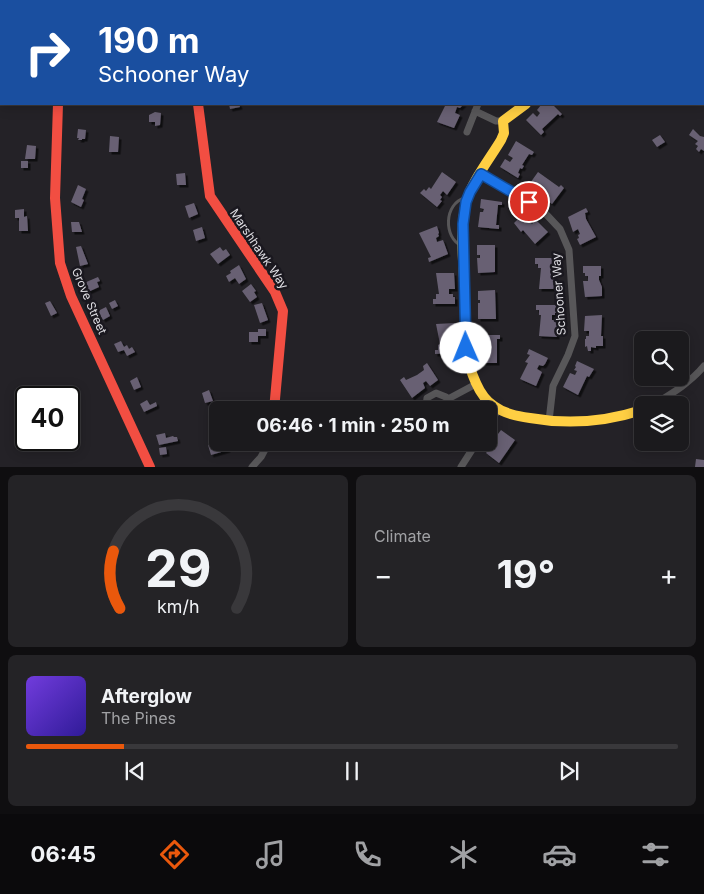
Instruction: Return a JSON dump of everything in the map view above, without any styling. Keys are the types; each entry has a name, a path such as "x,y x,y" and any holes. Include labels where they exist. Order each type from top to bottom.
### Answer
{"street":[{"name":"Grove Street","path":"58,105 55,198 60,263 71,296 150,466"},
{"name":"Marshhawk Way","path":"198,105 210,196 275,292 283,312 275,401"},
{"path":"466,132 477,107 496,122 503,121 525,105"},
{"path":"503,121 504,134 468,197 463,224 466,348 469,368 476,384 498,410 516,416 572,423 596,422 620,418 634,413"},
{"name":"Schooner Way","path":"481,174 544,212 560,229 568,250 575,336 553,386 549,421"},
{"path":"668,396 698,374 704,366"},
{"path":"427,401 433,394 440,393 448,399 476,384"},
{"path":"252,466 264,451"},
{"path":"461,466 471,451"}],"lane":[{"path":"464,246 455,243 450,231 449,222 454,204 459,199 468,197"}],"building":[{"path":"229,105 239,105 240,107 230,109"},
{"path":"446,105 463,105 460,108 457,107 455,113 460,115 454,128 437,122"},
{"path":"541,105 553,105 562,114 560,116 558,114 542,129 544,132 541,135 526,120 533,113 537,117 540,113 537,110"},
{"path":"155,112 161,113 160,125 155,126 155,122 149,122 149,115"},
{"path":"78,129 86,130 85,139 78,140"},
{"path":"693,129 700,136 704,137 704,151 701,149 699,152 696,149 698,146 695,144 698,141 689,135"},
{"path":"660,135 665,142 657,147 652,140"},
{"path":"110,136 119,137 118,152 109,152"},
{"path":"516,141 534,152 532,155 529,154 522,165 524,166 522,169 520,168 518,178 500,167 505,159 510,162 513,158 508,155"},
{"path":"27,145 36,146 35,159 25,159"},
{"path":"21,161 28,161 28,168 21,168"},
{"path":"442,172 456,182 447,195 443,191 440,195 442,197 440,200 442,201 437,207 420,193 424,189 426,191 429,187 431,189"},
{"path":"538,172 559,187 561,185 564,188 552,204 544,198 547,194 544,191 540,196 528,186"},
{"path":"185,173 186,185 177,185 176,174"},
{"path":"78,185 86,189 81,207 71,202"},
{"path":"481,199 502,202 502,205 498,205 496,225 499,225 499,229 478,227 480,212 483,212 484,209 480,208"},
{"path":"194,203 198,214 189,218 185,206"},
{"path":"586,208 588,212 585,213 586,219 596,237 580,245 577,239 580,234 578,229 573,232 568,217"},
{"path":"24,209 24,217 27,216 28,231 19,231 19,218 15,218 15,210"},
{"path":"526,211 533,218 530,222 532,224 536,220 548,232 535,244 514,223"},
{"path":"71,222 79,222 82,232 72,232"},
{"path":"437,226 439,236 436,238 437,242 443,240 448,254 429,262 428,258 431,257 419,233"},
{"path":"202,227 205,238 196,241 193,230"},
{"path":"477,245 495,245 495,272 478,273 477,258 480,258 480,255 477,255"},
{"path":"81,246 88,264 80,266 76,247"},
{"path":"220,247 223,251 226,249 230,255 218,264 210,254"},
{"path":"535,258 556,258 557,274 551,274 551,279 555,279 555,282 557,282 557,289 539,289 541,268 538,268 538,264 535,264"},
{"path":"239,265 246,279 239,284 235,278 229,282 226,276"},
{"path":"583,266 601,266 599,280 602,287 602,296 585,297 583,281 588,281 588,276 585,276 585,273 583,273"},
{"path":"436,273 454,273 455,289 449,289 449,294 453,294 453,297 455,297 455,304 433,304 436,294 439,294"},
{"path":"98,277 100,281 97,282 99,287 88,292 84,283"},
{"path":"251,284 256,291 254,292 257,297 250,302 242,291"},
{"path":"495,290 496,319 478,319 478,303 480,303 480,300 478,300 478,291"},
{"path":"115,300 118,306 112,309 109,303"},
{"path":"50,301 57,313 51,316 45,303"},
{"path":"262,303 268,320 260,323 254,305"},
{"path":"536,305 557,305 557,313 552,315 552,320 558,320 558,327 556,327 557,337 539,336 541,315 539,315 539,310 536,310"},
{"path":"106,307 110,316 103,320 98,311"},
{"path":"602,315 601,336 603,336 603,346 591,347 591,351 588,351 587,346 585,347 585,339 586,336 589,336 589,331 584,331 585,316"},
{"path":"455,323 454,333 450,333 450,338 456,338 456,353 435,354 435,350 438,350 438,345 440,344 436,324"},
{"path":"258,329 266,329 266,336 258,336 258,342 249,342 249,332 258,332"},
{"path":"480,335 500,335 500,339 497,339 497,363 479,363 480,348 482,348 482,345 480,345"},
{"path":"121,341 124,347 127,345 129,349 132,347 135,352 127,356 124,350 118,352 114,344"},
{"path":"529,349 548,358 543,366 539,365 537,369 542,372 536,386 520,379 528,363 525,362 530,355 527,354"},
{"path":"577,361 594,369 589,377 587,376 578,395 563,387 570,373 575,375 577,371 574,370"},
{"path":"427,363 438,380 430,386 426,381 423,383 425,388 412,398 400,380 404,377 406,380 417,375 424,370 423,366"},
{"path":"137,377 141,387 134,390 130,381"},
{"path":"209,390 213,401 205,403 202,393"},
{"path":"147,400 150,405 156,402 157,406 144,412 140,404"},
{"path":"501,430 515,440 499,463 486,453 488,451 497,451 497,435"},
{"path":"165,433 166,438 177,437 178,441 159,445 156,435"},
{"path":"166,447 167,454 160,455 159,448"},
{"path":"210,451 225,451 211,455"},
{"path":"696,459 704,460 704,467 695,467"}],"traffic: slow":[{"path":"525,105 503,121 504,133 501,140 476,179 466,203 462,237 465,330 467,352 472,373 479,390 488,402 502,411 516,415 544,420 573,422 601,420 634,412"}],"traffic: jam":[{"path":"58,105 55,198 60,263 71,296 150,467"},
{"path":"198,105 210,196 275,292 283,311 275,401"}],"route":[{"path":"466,348 463,224 466,202 470,192 481,174 529,202"}]}
